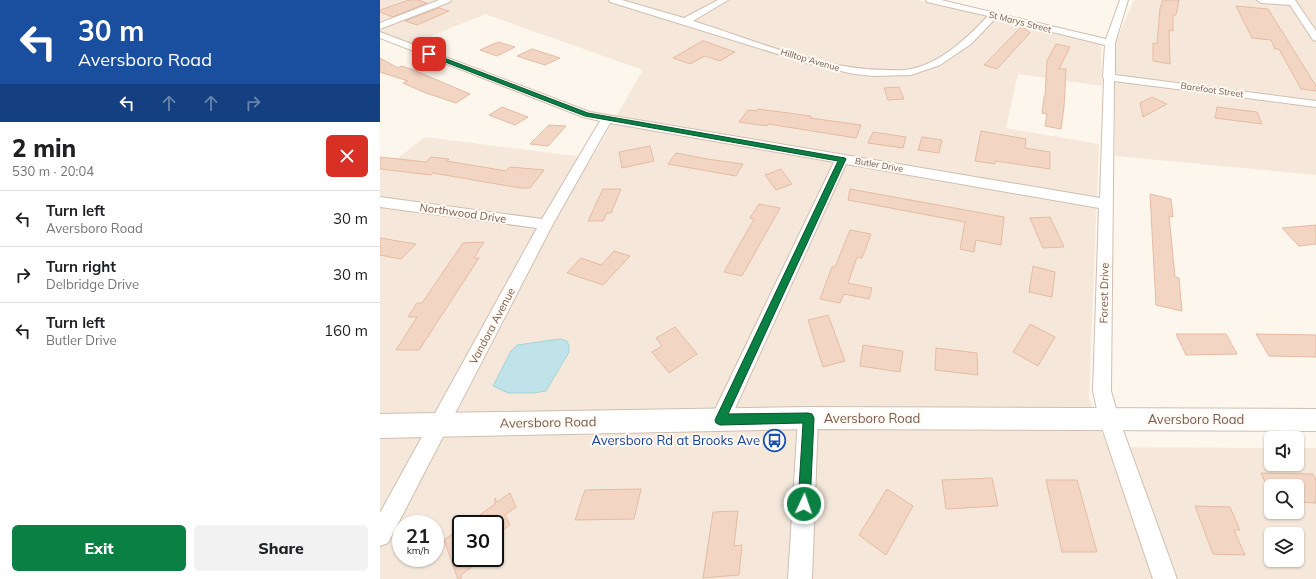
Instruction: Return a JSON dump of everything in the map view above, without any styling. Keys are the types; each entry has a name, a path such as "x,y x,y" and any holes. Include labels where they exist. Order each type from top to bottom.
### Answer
{"street":[{"path":"380,26 448,0"},
{"name":"Hilltop Avenue","path":"613,0 818,63 857,72 879,74 912,72 933,65 952,55 971,39 994,16"},
{"path":"684,22 724,0"},
{"name":"St Marys Street","path":"930,0 1110,43"},
{"name":"Forest Drive","path":"1124,0 1110,43 1108,77 1102,391 1109,419 1165,579"},
{"path":"1261,0 1292,2 1316,38"},
{"name":"Butler Drive","path":"380,35 587,114 1105,204"},
{"name":"Barefoot Street","path":"1108,77 1316,104"},
{"name":"Vandora Avenue","path":"380,535 546,224 607,118"},
{"path":"720,420 842,159"},
{"name":"Northwood Drive","path":"380,202 546,224"},
{"path":"800,579 808,418"},
{"name":"Aversboro Road","path":"380,426 808,418 1316,420"}],"shaded area":[{"path":"380,0 917,0 1101,43 1102,86 1018,74 1006,128 1099,144 1089,397 1107,447 1264,448 1264,471 1304,471 1304,448 1316,448 1316,579 380,579 380,172 425,137 592,158 643,70 485,14 412,44 380,31"},
{"path":"1134,0 1316,0 1316,175 1115,156 1114,55 1116,42"}],"water":[{"path":"560,339 567,341 569,352 546,391 533,393 508,393 493,386 511,351 517,345"}],"building":[{"path":"409,0 418,0 427,3 393,17 380,12 380,10"},
{"path":"1163,0 1179,0 1176,15 1173,15 1173,31 1169,30 1170,64 1153,61 1153,43 1157,44 1160,8"},
{"path":"1236,6 1268,9 1316,86 1316,91 1301,89 1279,49 1275,49 1271,40 1252,38"},
{"path":"439,8 449,11 417,25 405,21"},
{"path":"1022,26 1030,33 997,69 984,65"},
{"path":"702,41 735,52 720,61 705,56 690,64 673,58"},
{"path":"498,42 515,47 497,56 480,50"},
{"path":"1056,44 1070,47 1059,69 1066,69 1061,129 1045,126 1047,114 1042,113 1045,97 1047,61"},
{"path":"532,49 560,58 545,65 517,56"},
{"path":"380,58 398,68 401,66 411,69 470,94 456,103 426,93 403,83 408,81 380,72"},
{"path":"899,87 904,99 888,100 884,88"},
{"path":"1152,97 1167,104 1143,117 1140,103"},
{"path":"502,107 528,117 515,125 489,115"},
{"path":"1217,107 1257,112 1262,124 1215,118"},
{"path":"758,109 811,116 810,118 861,125 856,138 768,124 767,126 739,122 748,110 757,111"},
{"path":"549,125 566,126 548,146 530,144"},
{"path":"981,131 1026,139 1025,148 1050,152 1050,169 995,161 995,164 975,161"},
{"path":"873,132 906,137 903,148 868,143"},
{"path":"922,137 942,140 939,153 918,150"},
{"path":"650,146 654,161 622,168 619,152"},
{"path":"676,153 743,164 736,176 668,164"},
{"path":"380,157 426,162 431,157 449,159 447,161 506,171 510,167 544,170 530,188 520,188 433,173 431,175 380,169"},
{"path":"781,169 792,184 776,190 765,175"},
{"path":"603,189 621,189 611,213 607,213 603,221 588,221"},
{"path":"850,189 1004,217 1001,245 976,240 974,252 960,249 965,222 848,200"},
{"path":"1150,194 1171,199 1173,217 1169,216 1175,277 1179,278 1182,311 1156,305"},
{"path":"759,204 780,208 742,276 724,272 754,219 750,218"},
{"path":"1050,217 1064,247 1043,248 1030,218"},
{"path":"1316,225 1316,244 1299,246 1282,228"},
{"path":"850,230 871,234 862,258 857,257 848,283 872,288 869,299 844,294 840,303 820,299 832,267 835,267"},
{"path":"380,238 416,244 401,259 380,255"},
{"path":"484,242 474,258 479,258 419,350 396,350 417,317 408,317 417,303 422,303 463,243"},
{"path":"614,251 630,256 603,285 567,273 581,258 601,265"},
{"path":"1033,266 1055,272 1052,297 1029,292"},
{"path":"828,315 845,361 823,367 808,320"},
{"path":"1030,324 1055,337 1038,366 1013,352"},
{"path":"675,327 697,354 669,373 652,352 662,346 656,338"},
{"path":"1176,334 1226,334 1237,354 1186,355"},
{"path":"1256,334 1316,335 1316,357 1269,356"},
{"path":"863,345 903,351 900,372 860,366"},
{"path":"936,348 977,353 978,375 935,370"},
{"path":"1261,473 1313,474 1316,480 1316,503 1304,502 1304,479 1264,480"},
{"path":"992,478 998,506 946,509 942,480"},
{"path":"1046,480 1077,480 1097,552 1062,552"},
{"path":"641,489 634,519 575,520 585,490"},
{"path":"887,489 913,506 886,555 859,535"},
{"path":"510,493 516,507 505,515 510,525 504,529 504,515 480,515 495,504 495,498 497,502"},
{"path":"1195,506 1230,507 1240,530 1234,530 1245,555 1213,554"},
{"path":"738,511 734,546 742,545 739,575 703,578 713,512"},
{"path":"452,534 452,562 444,540"},
{"path":"454,567 472,567 461,575 461,579 458,579"}],"place":[{"name":"Aversboro Rd at Brooks Ave","path":"775,440"}],"route":[{"path":"429,54 587,114 842,159 720,420 808,418 804,504"}]}
